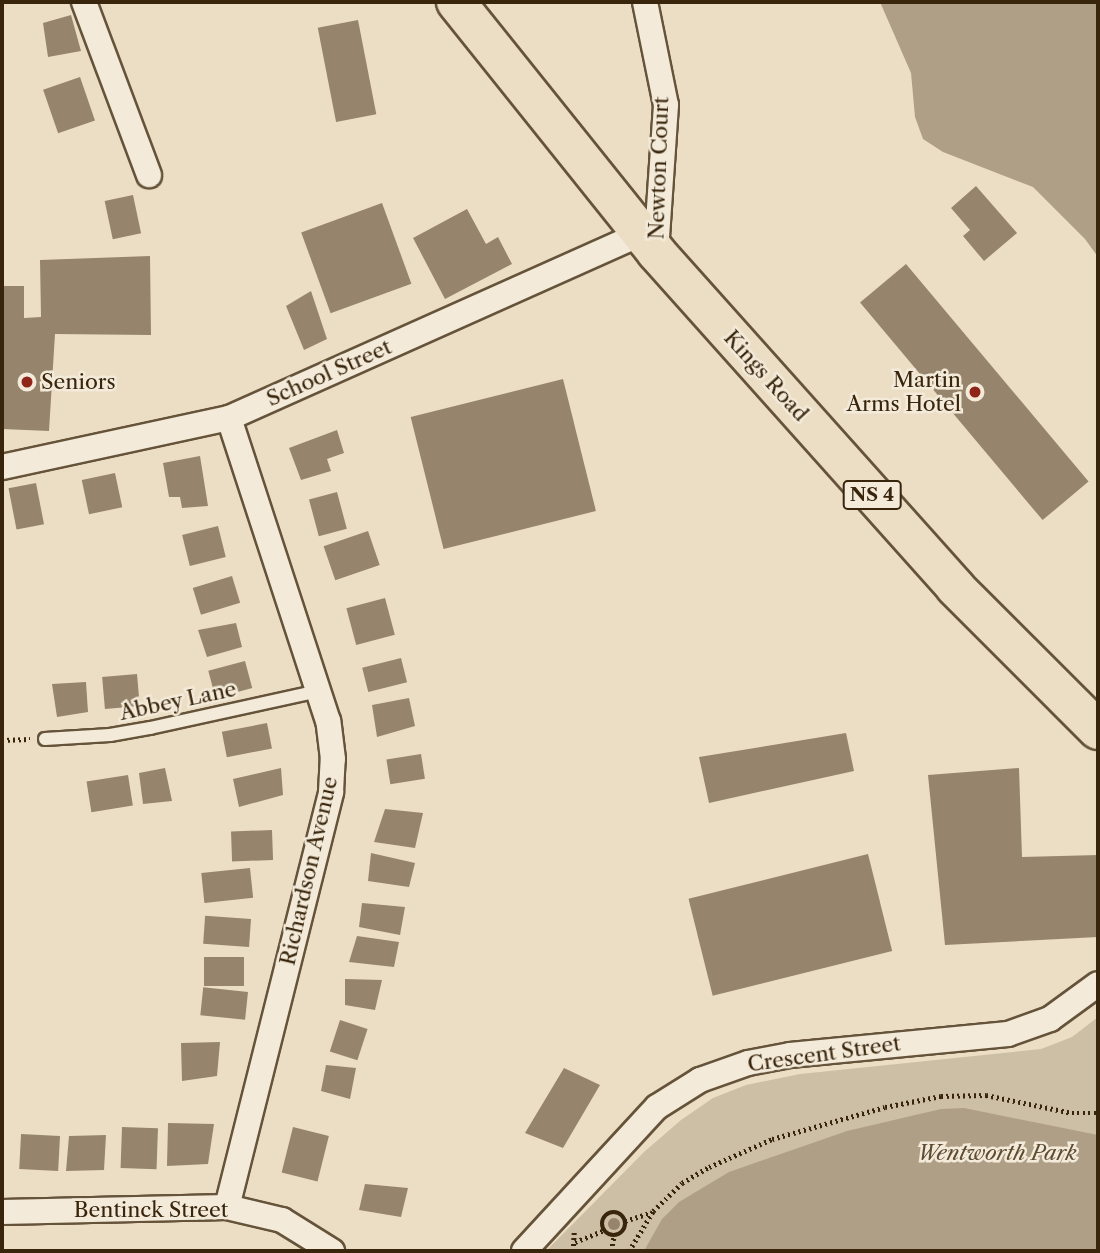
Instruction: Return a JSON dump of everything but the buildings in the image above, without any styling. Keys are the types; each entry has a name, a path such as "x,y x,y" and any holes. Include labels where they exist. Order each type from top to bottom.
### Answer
{"main road":[{"name":"Kings Road","path":"456,2 648,243 954,587 1098,730"}],"street":[{"path":"84,2 88,21 108,62 149,174"},
{"name":"Newton Court","path":"645,2 666,104 648,243"},
{"name":"School Street","path":"2,467 229,418 648,243"},
{"name":"Richardson Avenue","path":"227,1207 331,792 331,739 318,691 229,418"},
{"name":"Crescent Street","path":"524,1251 657,1107 700,1080 748,1063 783,1056 1008,1034 1050,1019 1098,984"},
{"name":"Bentinck Street","path":"2,1212 227,1207 282,1220 332,1251"}],"lane":[{"name":"Abbey Lane","path":"45,739 110,735 150,728 318,691"}],"path":[{"path":"2,740 45,739"},
{"path":"629,1251 653,1211 682,1183 738,1153 772,1139 911,1101 941,1096 986,1096 1072,1113 1098,1112"},
{"path":"625,1221 653,1211"},
{"path":"604,1230 603,1221 612,1213 620,1214 625,1221 622,1233 614,1236"},
{"path":"604,1230 614,1236"},
{"path":"575,1242 604,1230"},
{"path":"611,1251 614,1236"}],"green space":[{"name":"Wentworth Park","path":"1098,1017 1098,1251 546,1251 644,1152 681,1120 713,1098 746,1085 800,1074 1041,1049 1072,1037"}],"shaded area":[{"path":"880,2 1098,2 1098,257 1085,239 1033,187 943,152 923,139 915,117 911,73"},
{"path":"964,1108 1098,1135 1098,1251 644,1251 662,1219 679,1202 729,1172 847,1131 941,1109"}],"place":[{"name":"Seniors","path":"27,382"},
{"name":"Martin Arms Hotel","path":"975,392"}]}
